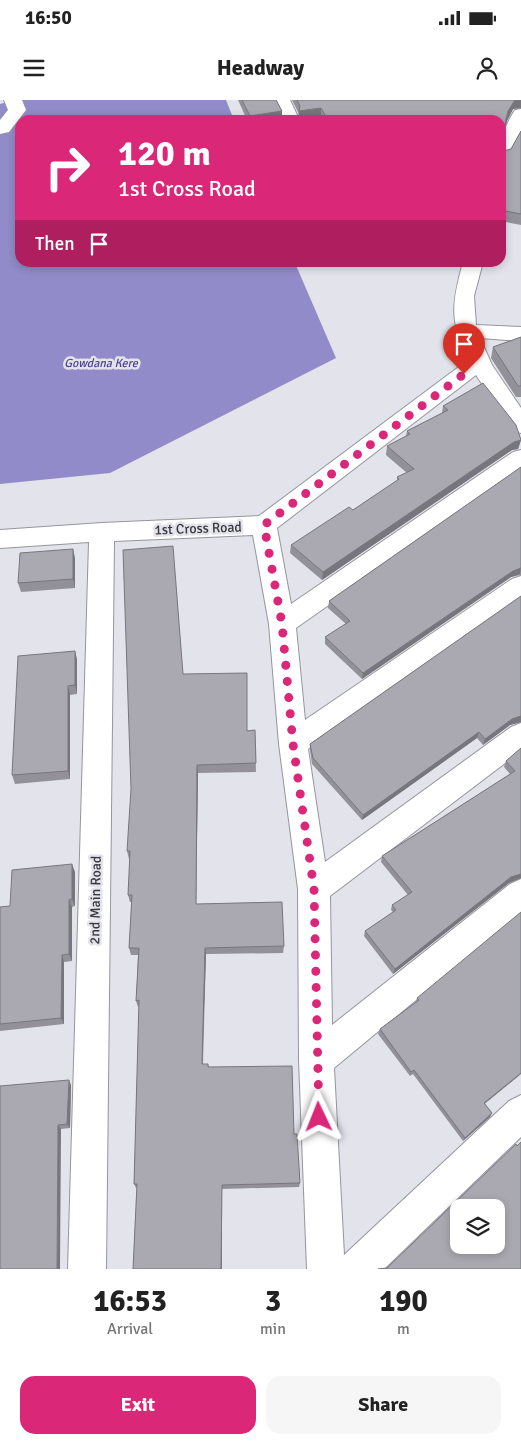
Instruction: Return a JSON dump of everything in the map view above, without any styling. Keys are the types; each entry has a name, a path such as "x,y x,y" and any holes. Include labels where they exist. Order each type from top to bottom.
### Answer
{"street":[{"path":"0,129 3,128 17,110 13,100"},
{"path":"506,121 520,117"},
{"path":"506,145 520,117"},
{"path":"472,267 464,298 468,330 479,362 511,396 521,425"},
{"path":"468,330 521,334"},
{"path":"326,1269 316,1060 314,889 293,744 282,624 264,525 479,362"},
{"path":"282,624 521,458"},
{"name":"1st Cross Road","path":"0,539 102,532 264,525"},
{"name":"2nd Main Road","path":"87,1269 102,532"},
{"path":"293,744 521,586"},
{"path":"314,889 521,735"},
{"path":"316,1060 521,894"},
{"path":"357,1269 521,1114"}],"water":[{"name":"Gowdana Kere","path":"15,100 226,100 232,115 15,115 15,267 297,267 336,358 110,473 0,484 0,104"}],"building":[{"path":"242,100 276,100 282,111 256,115 250,115"},
{"path":"297,100 515,100 508,111 506,119 506,115 325,115 321,108 299,111 300,106"},
{"path":"521,131 521,214 506,211 506,150 511,149"},
{"path":"521,337 521,386 518,386 493,347"},
{"path":"483,383 516,425 521,440 514,442 323,572 291,545 349,507 353,510 399,479 397,477 414,469 387,446 410,434 407,431 448,410 443,406"},
{"path":"521,467 521,568 513,571 363,673 325,637 350,621 329,601"},
{"path":"173,546 183,674 247,673 247,731 255,730 256,763 197,765 196,904 282,902 284,946 205,948 202,1064 208,1064 208,1067 292,1066 294,1134 297,1134 300,1183 222,1185 221,1269 133,1269 137,1184 134,1184 139,1000 136,1001 139,948 129,948 132,895 128,895 130,851 127,851 131,789 123,550"},
{"path":"73,549 73,579 18,583 20,553"},
{"path":"521,596 521,716 512,719 485,739 479,732 363,815 313,758 310,744"},
{"path":"75,651 75,685 68,686 68,771 12,775 18,656"},
{"path":"521,748 521,874 511,877 395,969 365,931 396,910 392,905 412,892 382,856 515,771 506,761"},
{"path":"72,864 72,899 69,900 69,954 62,955 61,1018 0,1024 0,907 10,906 12,870"},
{"path":"521,912 521,1073 484,1103 492,1113 465,1138 414,1070 411,1072 380,1029 419,1000 417,998"},
{"path":"69,1080 67,1124 58,1125 57,1269 0,1269 0,1086"},
{"path":"521,1142 521,1269 378,1269 387,1268 450,1207 450,1254 505,1254 505,1199 459,1199 516,1144 517,1146"}],"route":[{"path":"319,1117 316,1060 314,889 293,744 282,624 264,525 464,374"}]}
